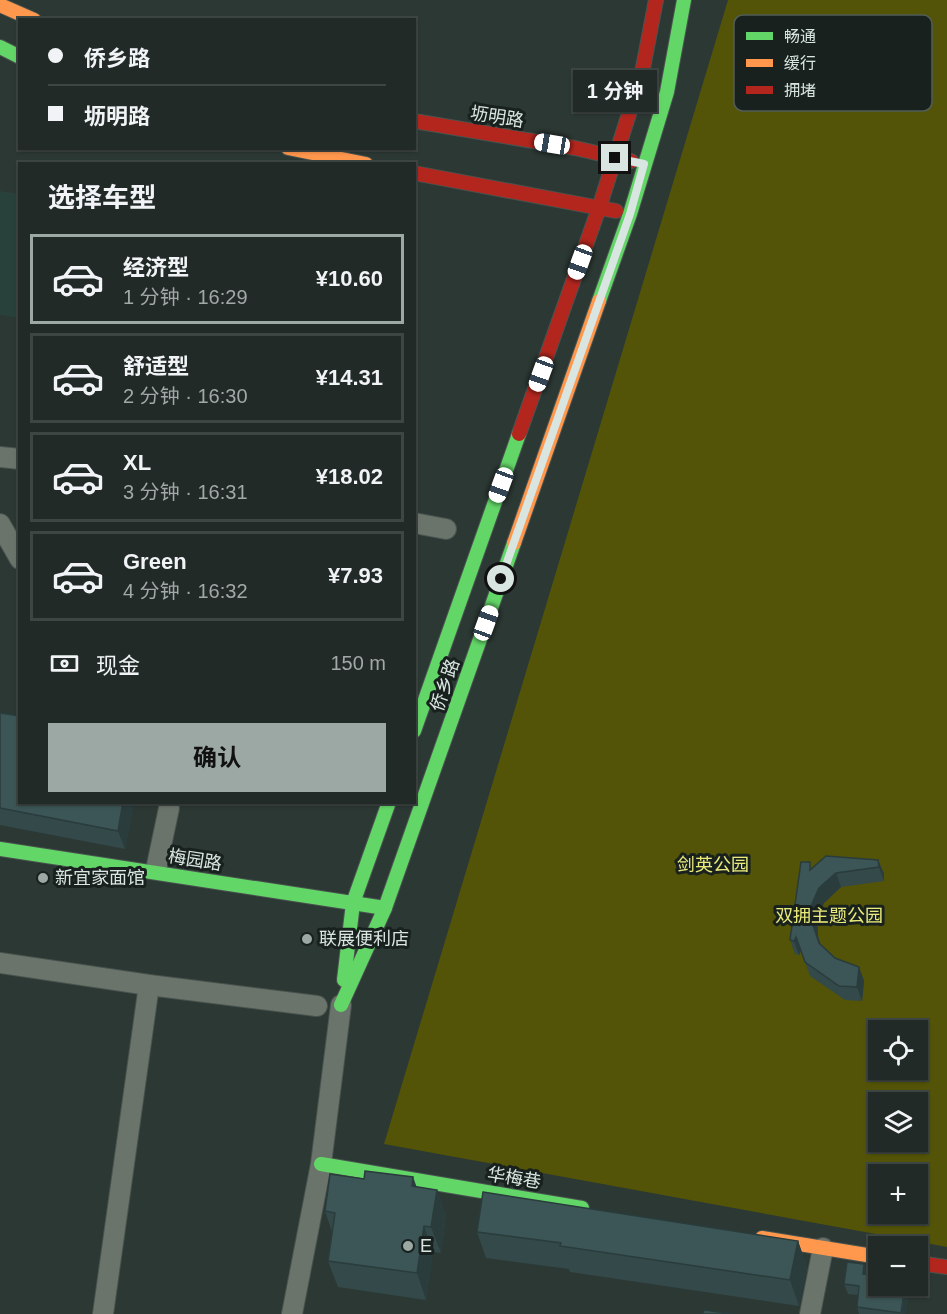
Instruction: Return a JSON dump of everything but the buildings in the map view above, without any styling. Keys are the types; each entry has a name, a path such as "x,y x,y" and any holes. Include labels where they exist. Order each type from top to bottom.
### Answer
{"street":[{"name":"侨乡路","path":"416,725 599,208 642,73 656,0"},
{"name":"侨乡路","path":"341,1005 385,908 630,214 667,92 684,0"},
{"path":"0,5 29,18"},
{"path":"0,47 18,56"},
{"name":"坜明路","path":"416,121 575,148 644,164"},
{"path":"298,150 356,162"},
{"path":"416,173 630,214"},
{"path":"0,457 18,459"},
{"path":"416,523 446,529"},
{"path":"0,524 18,556"},
{"path":"292,1314 321,1164 353,903 388,804"},
{"path":"158,865 169,808"},
{"name":"梅园路","path":"0,849 385,908"},
{"path":"0,963 317,1006"},
{"path":"103,1314 149,985"},
{"name":"华梅巷","path":"321,1164 601,1211"},
{"path":"753,1236 868,1255"},
{"path":"810,1314 823,1248"},
{"path":"928,1264 947,1267"}],"shaded area":[{"path":"0,191 18,194 18,318 0,315"}],"green space":[{"name":"剑英公园","path":"728,0 947,0 947,1247 928,1244 928,1236 887,1236 384,1144"}],"traffic: fast":[{"path":"599,301 630,214 667,92 684,0"},
{"path":"0,47 18,56"},
{"path":"416,725 519,434"},
{"path":"341,1005 385,908 514,543"},
{"path":"344,980 353,903 388,804"},
{"path":"0,849 385,908"},
{"path":"321,1164 582,1208"}],"traffic: slow":[{"path":"0,5 29,18"},
{"path":"298,150 356,162"},
{"path":"514,543 599,301"},
{"path":"762,1238 868,1255"}],"traffic: jam":[{"path":"519,434 599,208 642,73 656,0"},
{"path":"416,121 575,148 631,161"},
{"path":"416,173 616,211"},
{"path":"928,1264 947,1267"}],"place":[{"name":"新宜家面馆","path":"43,878"},
{"name":"联展便利店","path":"307,939"},
{"name":"E","path":"408,1246"}],"route":[{"path":"501,579 630,214 644,164 615,158"}],"park label":[{"name":"双拥主题公园","path":"829,916"}]}
